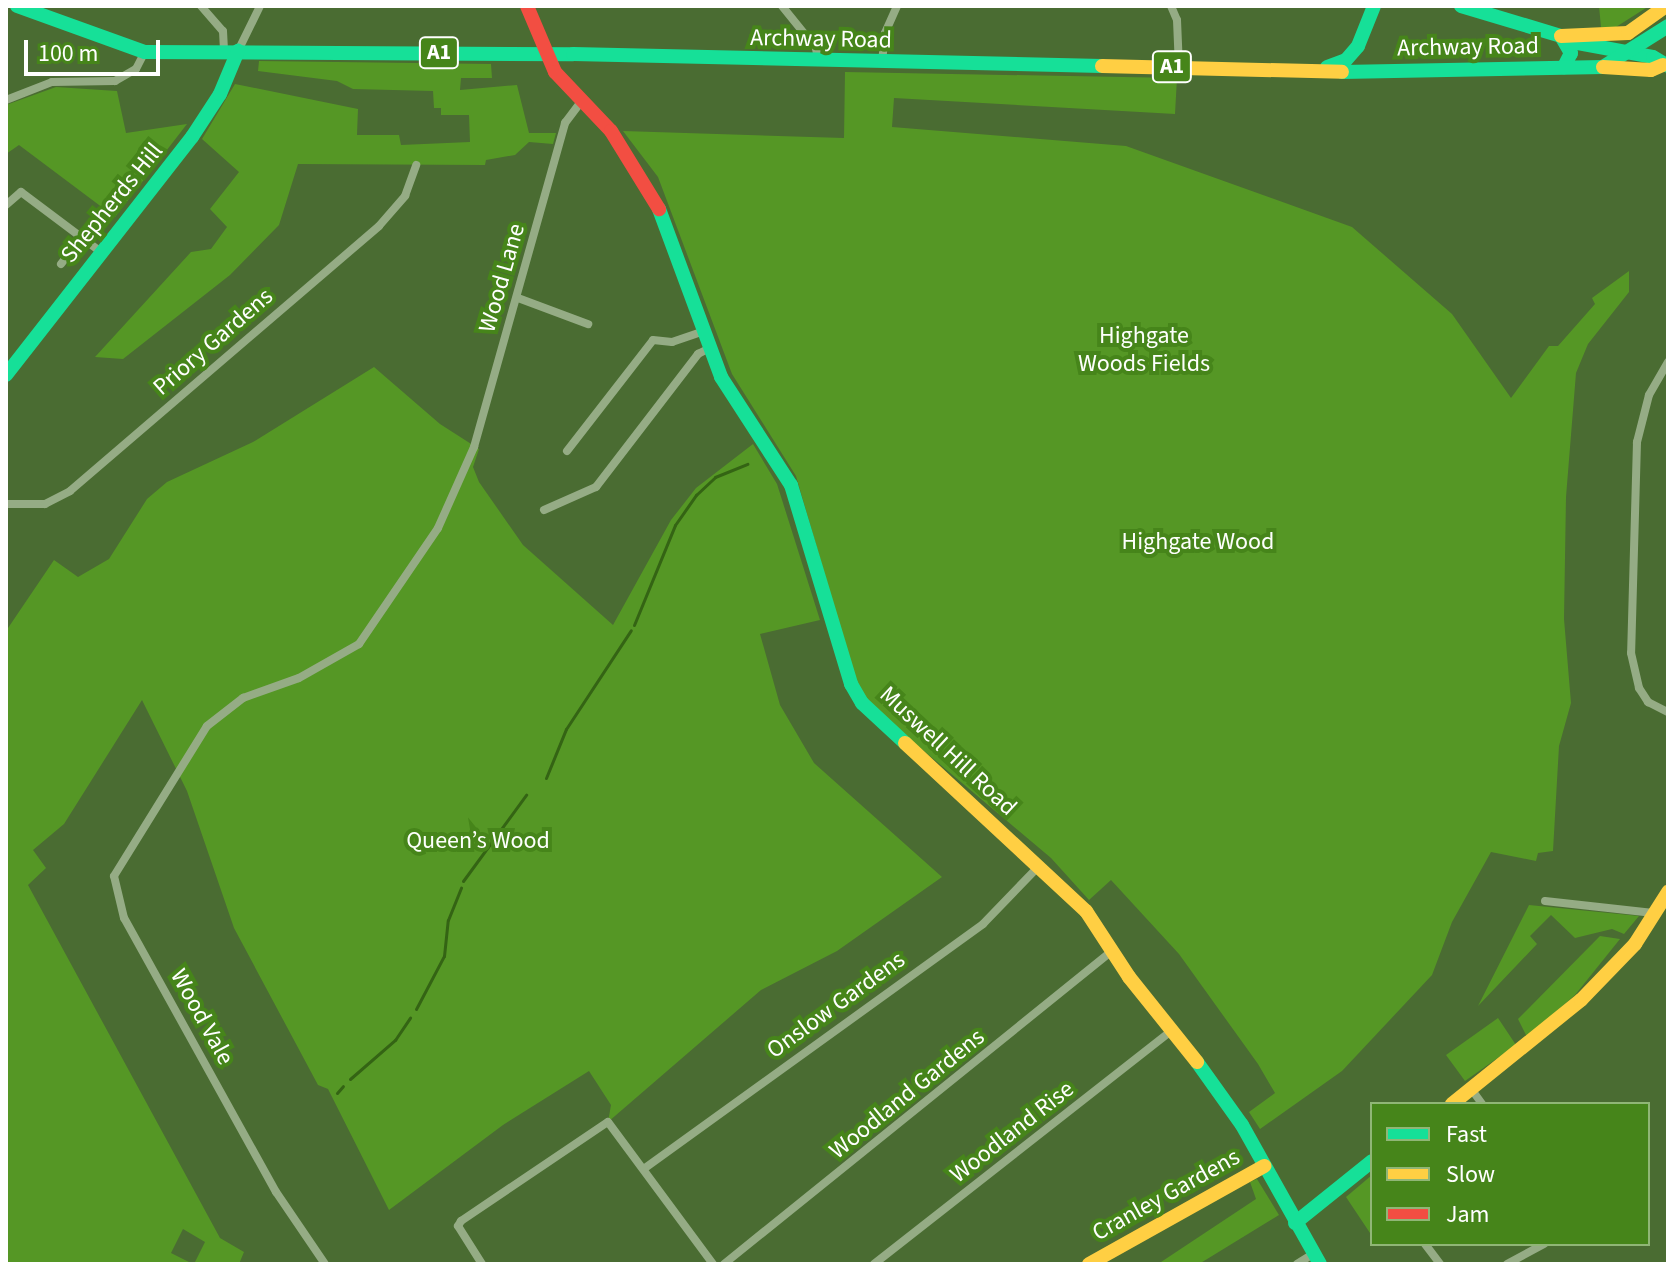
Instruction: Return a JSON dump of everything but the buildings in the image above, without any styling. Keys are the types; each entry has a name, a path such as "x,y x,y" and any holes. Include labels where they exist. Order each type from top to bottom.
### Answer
{"main road":[{"name":"Archway Road","path":"17,6 145,52 546,54 817,62 1372,70 1603,67 1629,54"},
{"name":"Muswell Hill Road","path":"527,6 546,54 581,102 611,131 653,193 678,251 708,349 791,485 851,684 862,703 908,750 1041,864 1086,911 1112,951 1174,1029 1245,1130 1317,1259"},
{"path":"1322,69 1346,60 1358,46 1374,6"},
{"path":"1461,6 1564,39 1653,57 1666,65"},
{"path":"1564,39 1628,33 1666,6"},
{"name":"A1","path":"1629,54 1668,26"},
{"path":"1564,39 1571,53 1564,67"},
{"path":"1358,46 1372,70"},
{"name":"Shepherds Hill","path":"6,375 199,128 231,51"},
{"path":"1603,67 1651,70 1666,65"},
{"path":"1455,1102 1581,1000 1630,950 1668,892"},
{"path":"1295,1223 1370,1163"},
{"name":"Cranley Gardens","path":"1089,1264 1264,1166"}],"street":[{"path":"54,21 58,6"},
{"path":"201,6 223,31 231,51"},
{"path":"231,51 260,6"},
{"path":"782,6 816,48 817,62"},
{"path":"882,63 885,33 897,6"},
{"path":"1171,6 1177,20 1179,67"},
{"path":"6,100 52,82 115,81 136,69 145,52"},
{"name":"Wood Lane","path":"173,785 207,726 232,705 299,678 359,644 438,528 464,467 518,298 565,123 581,102"},
{"name":"Priory Gardens","path":"6,504 45,504 70,491 379,226 405,196 416,165"},
{"path":"6,205 21,192 101,252"},
{"path":"61,264 82,237"},
{"path":"518,298 588,324"},
{"path":"567,451 653,340 672,342 701,332"},
{"path":"544,510 596,487 698,354 708,349"},
{"path":"1668,362 1649,395 1637,442 1631,653 1639,688 1648,702 1668,712"},
{"name":"Wood Vale","path":"173,785 118,866 113,883 117,902 276,1192 325,1264"},
{"name":"Onslow Gardens","path":"645,1168 983,924 1041,864"},
{"path":"1545,901 1653,913"},
{"name":"Woodland Gardens","path":"724,1264 1112,951"},
{"name":"Woodland Rise","path":"874,1264 1174,1029"},
{"path":"1472,1090 1481,1102"},
{"path":"482,1264 458,1226 461,1221 604,1123 614,1124 713,1264"},
{"path":"1426,1246 1440,1264"},
{"path":"1507,1264 1540,1246"},
{"path":"1297,1264 1317,1259"}],"green space":[{"path":"1599,6 1649,6 1616,27 1601,27"},
{"path":"259,61 491,64 492,78 461,78 460,90 517,85 529,133 556,133 553,144 529,142 515,155 486,160 485,165 298,164 279,225 230,275 123,359 95,357 191,252 211,249 227,227 210,209 239,172 202,139 235,84 358,109 357,135 399,135 401,145 470,142 469,115 441,115 441,108 434,108 433,91 353,89 337,81 258,71"},
{"name":"Highgate Wood","path":"845,72 1177,78 1175,114 894,98 892,127 1126,146 1352,227 1452,314 1511,398 1549,346 1558,346 1595,304 1592,298 1629,271 1629,292 1588,344 1576,373 1566,497 1564,619 1571,703 1559,746 1553,851 1538,853 1536,861 1491,852 1452,922 1432,975 1342,1071 1260,1129 1249,1112 1275,1093 1258,1064 1179,954 1111,880 1089,900 1051,858 866,702 856,681 796,476 732,374 658,177 623,131 844,138"},
{"path":"56,87 117,91 126,133 187,124 115,217 19,145 6,154 6,105"},
{"name":"Queen’s Wood","path":"374,367 440,424 479,449 473,467 479,482 523,545 613,625 671,520 696,488 753,444 777,484 820,620 760,634 780,705 814,763 942,877 837,951 761,990 608,1122 611,1105 589,1071 503,1125 389,1210 328,1089 318,1085 234,928 187,791 142,700 64,824 33,850 46,868 28,885 220,1238 244,1252 239,1264 194,1264 205,1242 183,1229 171,1253 193,1264 6,1264 6,631 54,560 78,577 109,559 147,499 167,482 253,442"},
{"path":"1529,905 1639,916 1624,934 1612,929 1575,938 1551,915 1530,936 1537,944 1478,1006"},
{"path":"1600,936 1620,939 1575,995 1527,1037 1518,1019"},
{"path":"1498,1018 1516,1045 1465,1081 1446,1055"},
{"path":"1370,1177 1370,1233 1346,1197"},
{"path":"1257,1179 1279,1215 1199,1264 1158,1264 1256,1199 1250,1182"}],"waterway":[{"path":"634,625 675,525 696,495 715,477 747,464"},
{"path":"546,778 566,729 631,630"},
{"path":"463,881 526,795"},
{"path":"416,1009 444,956 448,920 461,887"},
{"path":"350,1079 395,1040 410,1018"},
{"path":"337,1093 343,1086"}],"traffic: fast":[{"path":"17,6 145,52 573,54 1102,66"},
{"path":"1327,67 1346,60 1358,46 1374,6"},
{"path":"1461,6 1561,36 1571,53 1564,67"},
{"path":"1342,72 1603,67 1668,26"},
{"path":"1567,41 1653,57 1668,66"},
{"path":"6,375 192,137 220,94 238,51"},
{"path":"659,209 721,377 791,485 851,684 862,703 905,743"},
{"path":"1197,1062 1242,1125 1320,1264"},
{"path":"1295,1223 1370,1163"}],"traffic: slow":[{"path":"1561,36 1628,33 1666,6"},
{"path":"1603,67 1651,70 1663,65"},
{"path":"1102,66 1342,72"},
{"path":"905,743 1086,911 1129,977 1197,1062"},
{"path":"1454,1102 1581,1000 1635,944 1668,892"},
{"path":"1089,1264 1264,1166"}],"traffic: jam":[{"path":"527,6 555,72 611,131 659,209"}],"park label":[{"name":"Highgate Woods Fields","path":"1144,350"}]}
